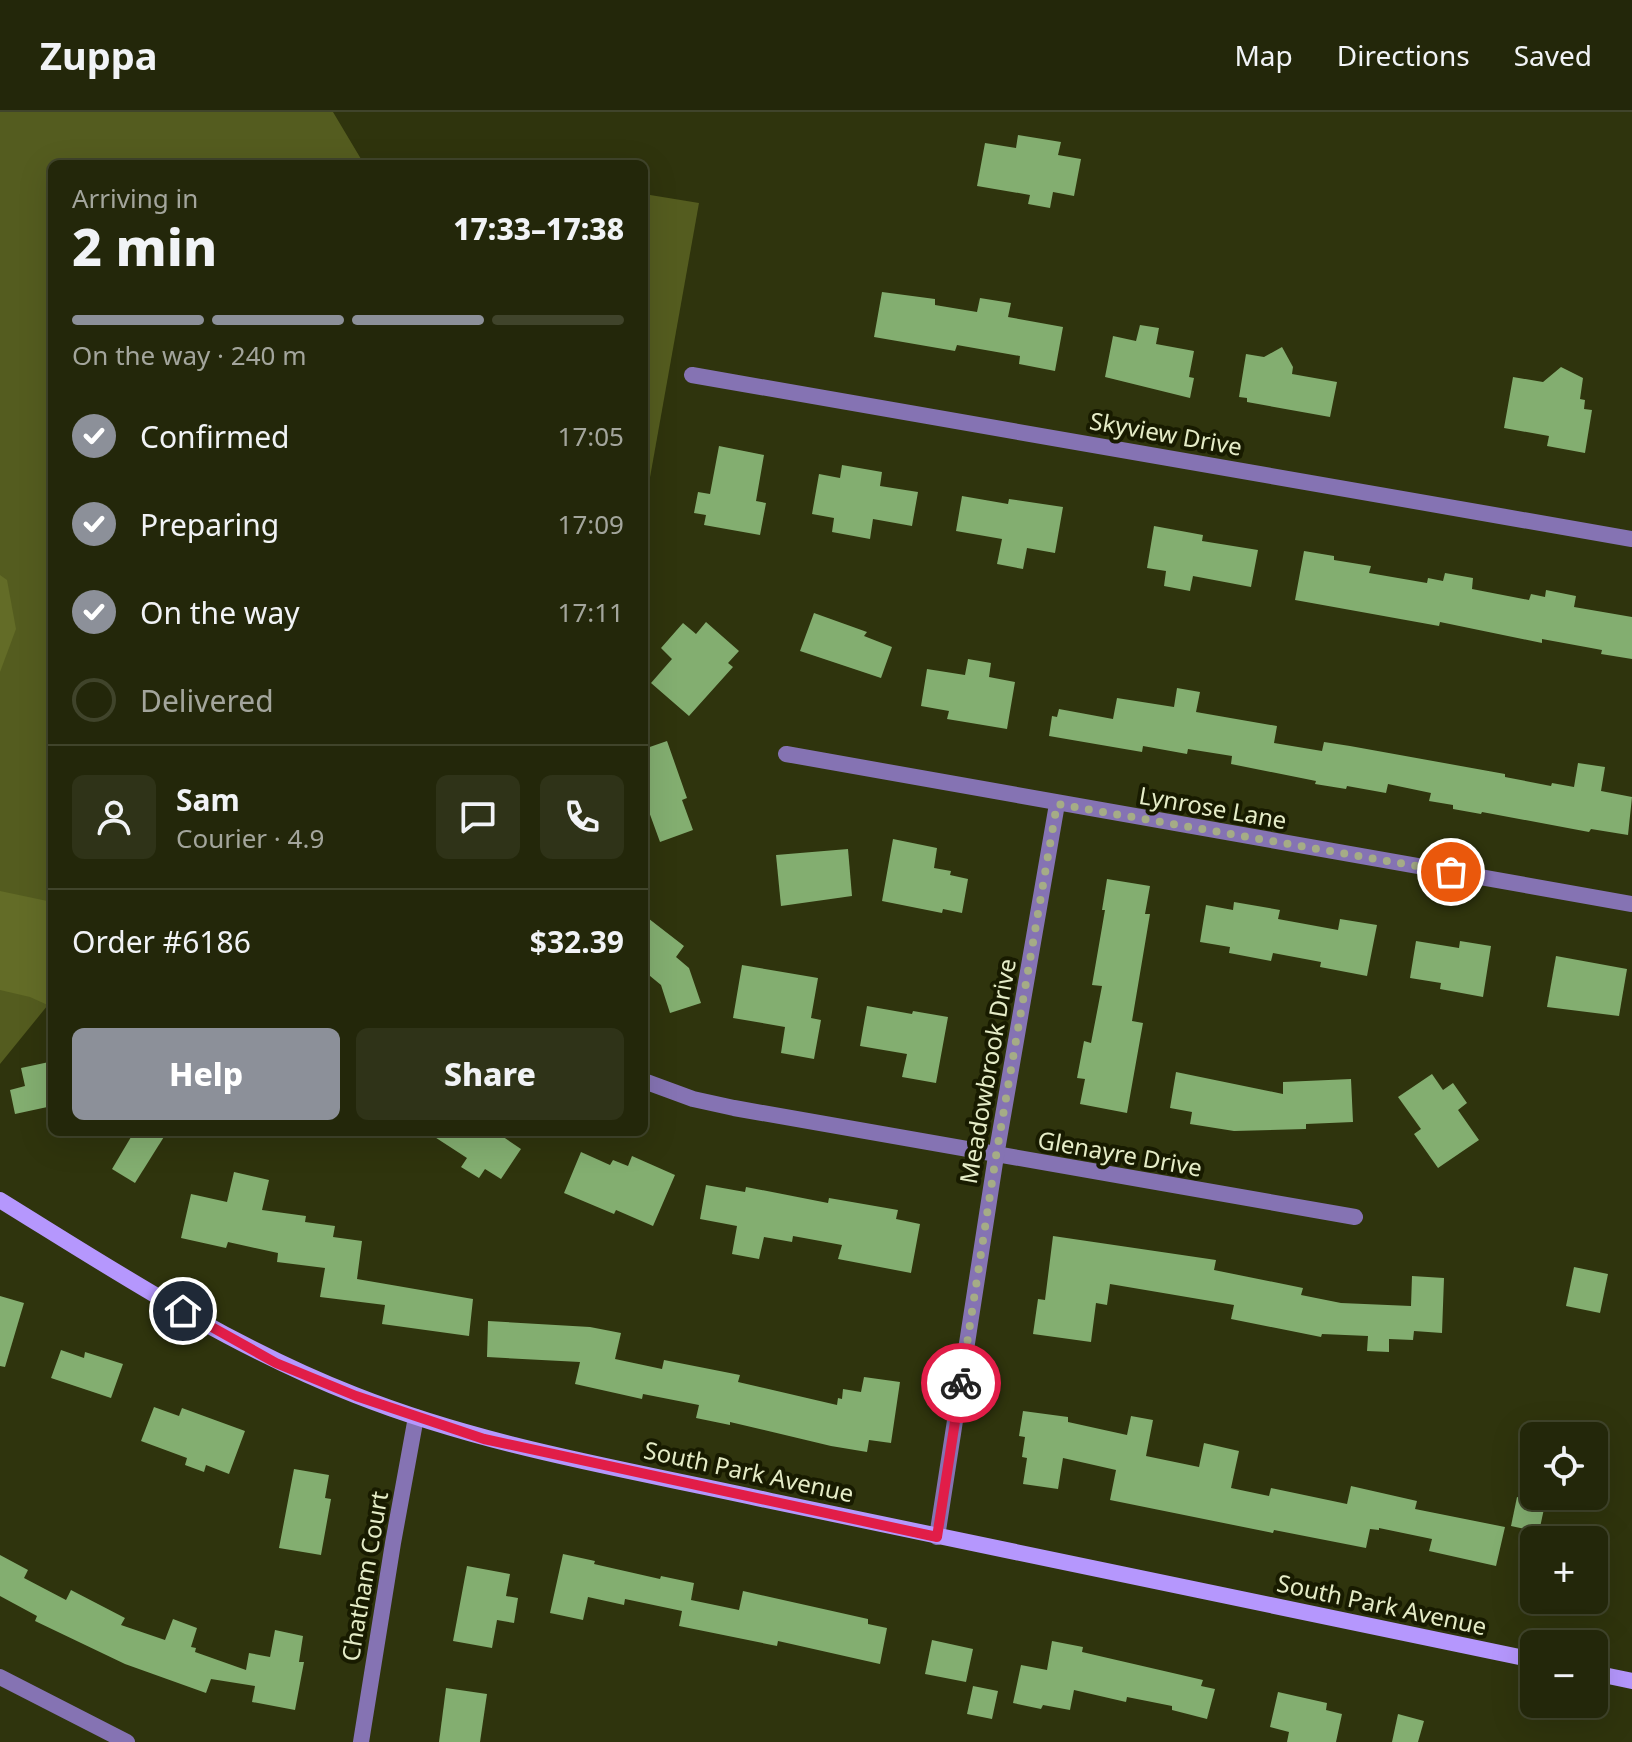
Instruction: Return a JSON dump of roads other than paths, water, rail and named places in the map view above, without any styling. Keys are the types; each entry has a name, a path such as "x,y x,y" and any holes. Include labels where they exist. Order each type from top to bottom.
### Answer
{"main road":[{"name":"South Park Avenue","path":"0,1200 160,1298 276,1363 416,1417 484,1439 937,1537 1520,1657"},
{"path":"1608,1676 1632,1681"}],"street":[{"name":"Skyview Drive","path":"692,375 1632,539"},
{"name":"Lynrose Lane","path":"786,754 1632,904"},
{"name":"Meadowbrook Drive","path":"937,1537 996,1156 1057,804"},
{"name":"Glenayre Drive","path":"648,1082 693,1099 734,1108 1355,1217"},
{"name":"Chatham Court","path":"361,1742 416,1417"},
{"path":"0,1677 127,1742"}]}
